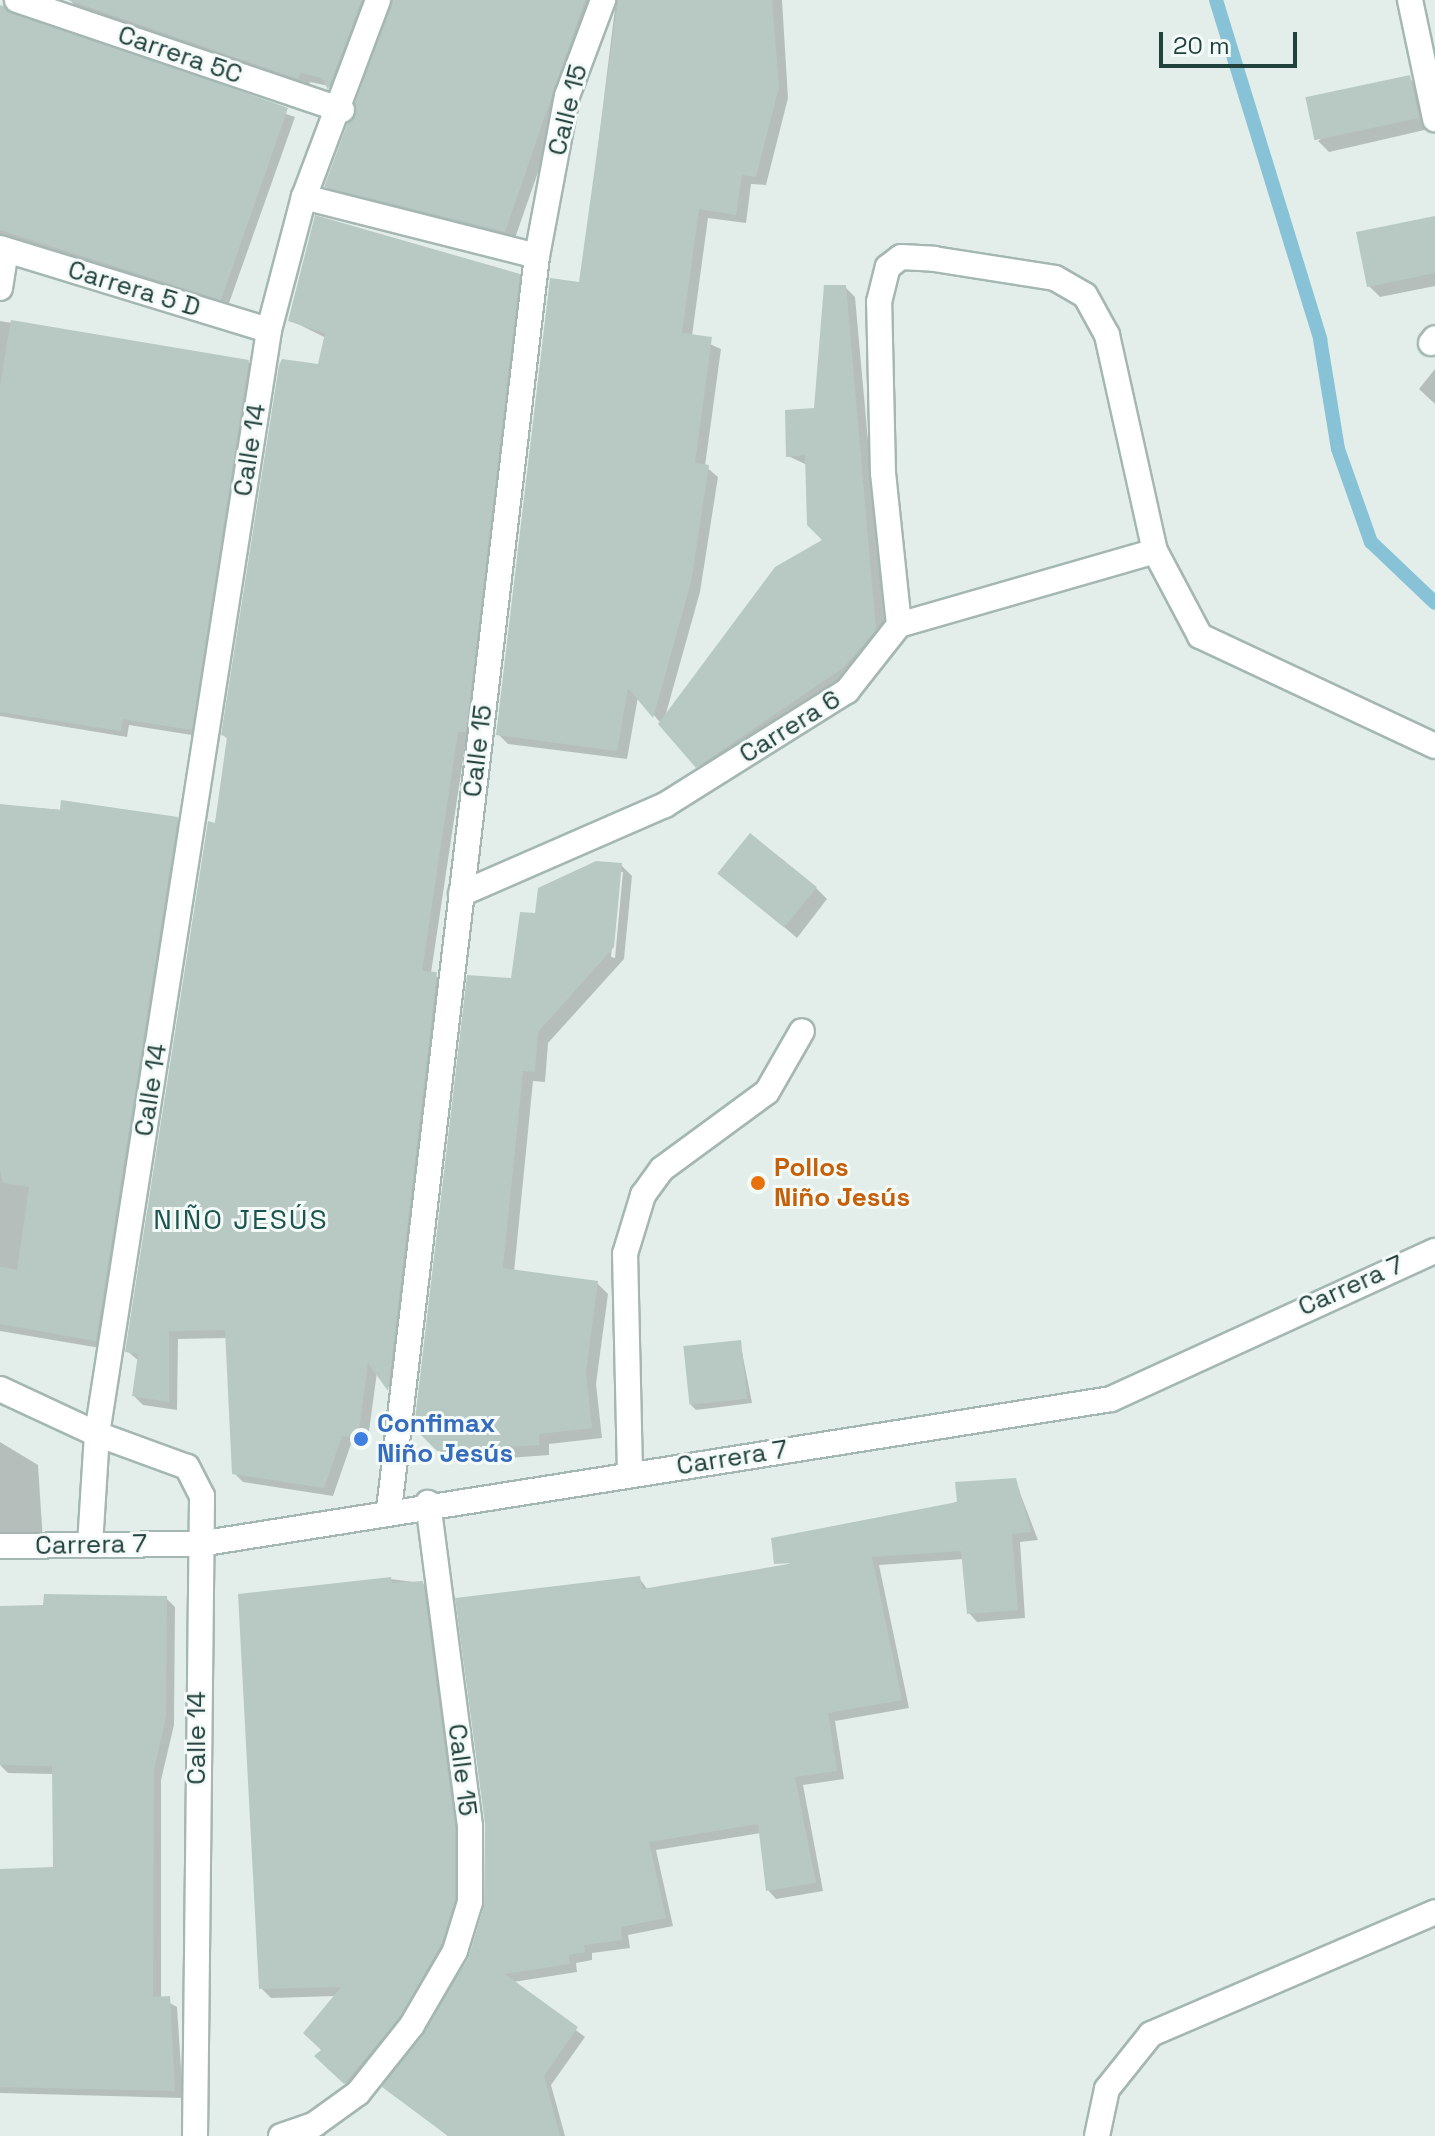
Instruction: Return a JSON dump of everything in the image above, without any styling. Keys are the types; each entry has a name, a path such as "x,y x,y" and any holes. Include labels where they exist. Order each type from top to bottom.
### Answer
{"street":[{"name":"Carrera 5C","path":"17,0 342,110"},
{"name":"Calle 14","path":"195,2136 199,1544 202,1496 195,1474 97,1434 269,330 304,197 342,110 378,0"},
{"name":"Calle 15","path":"389,1510 537,256 567,96 603,0"},
{"path":"1410,0 1435,119"},
{"path":"304,197 537,256"},
{"path":"0,288 3,249"},
{"name":"Carrera 5 D","path":"3,249 269,330"},
{"path":"1155,551 899,625 883,473 879,302 888,267 901,257 1055,278 1085,295 1107,335 1155,551 1200,636 1435,746"},
{"name":"Carrera 6","path":"461,894 665,805 847,691 899,625"},
{"path":"630,1473 625,1254 643,1195 662,1169 767,1092 802,1031"},
{"name":"Carrera 7","path":"0,1546 199,1544 428,1503 1111,1399 1435,1251"},
{"path":"0,1389 97,1434 90,1545"},
{"name":"Calle 15","path":"281,2136 315,2124 358,2093 412,2025 455,1951 470,1902 470,1826 428,1503"},
{"path":"1097,2136 1107,2089 1151,2034 1435,1912"}],"building":[{"path":"68,0 362,0 328,90 322,78 301,73 298,79"},
{"path":"393,0 585,0 505,232 324,187"},
{"path":"618,0 772,0 779,87 756,177 742,175 736,215 699,209 682,333 712,337 695,463 709,465 691,582 653,718 628,688 617,751 496,735 550,278 579,282"},
{"path":"0,5 288,108 221,300 0,230"},
{"path":"1410,75 1419,118 1314,140 1305,97"},
{"path":"315,215 520,274 466,732 458,732 422,971 437,972 388,1391 368,1363 358,1437 342,1436 324,1488 232,1474 225,1330 169,1331 169,1402 132,1396 138,1354 125,1352 208,821 215,823 227,737 221,735 279,365 282,359 318,364 325,333 288,321"},
{"path":"1435,216 1435,273 1367,287 1356,232"},
{"path":"824,285 846,285 876,630 843,668 696,768 658,724 775,567 822,540 807,525 805,455 786,457 785,410 814,408"},
{"path":"11,320 249,360 192,730 123,719 121,731 0,712 0,386"},
{"path":"61,800 178,817 96,1341 0,1324 0,1267 17,1270 29,1187 3,1183 0,1169 0,804 60,810"},
{"path":"750,833 817,887 784,928 717,873"},
{"path":"596,861 622,863 614,947 538,1032 535,1072 523,1071 503,1268 598,1281 586,1372 592,1428 539,1434 539,1445 437,1451 414,1428 467,975 511,978 520,912 535,913 538,888"},
{"path":"741,1340 747,1399 689,1405 683,1346"},
{"path":"1016,1478 1031,1532 1012,1534 1018,1610 967,1614 961,1551 872,1557 902,1700 828,1713 837,1771 795,1777 816,1883 766,1891 758,1824 649,1842 666,1918 621,1927 622,1940 584,1945 585,1952 569,1955 570,1964 505,1974 578,2027 544,2076 560,2136 448,2136 382,2087 468,1959 484,1906 485,1824 455,1598 640,1576 642,1589 794,1563 774,1564 771,1538 957,1502 955,1482"},
{"path":"391,1577 392,1583 423,1581 455,1827 455,1900 441,1945 400,2017 344,2084 314,2056 321,2050 303,2033 341,1987 259,1989 238,1594"},
{"path":"44,1594 167,1596 166,1716 154,1771 153,1997 170,1996 175,2091 0,2087 0,1869 53,1867 52,1766 0,1765 0,1606 43,1605"}],"waterway":[{"path":"1216,0 1320,339 1338,449 1371,542 1435,603"}],"place":[{"name":"Pollos Niño Jesús","path":"758,1183"},
{"name":"Confimax Niño Jesús","path":"361,1439"}],"district":[{"name":"NIÑO JESÚS","path":"241,1219"}]}
